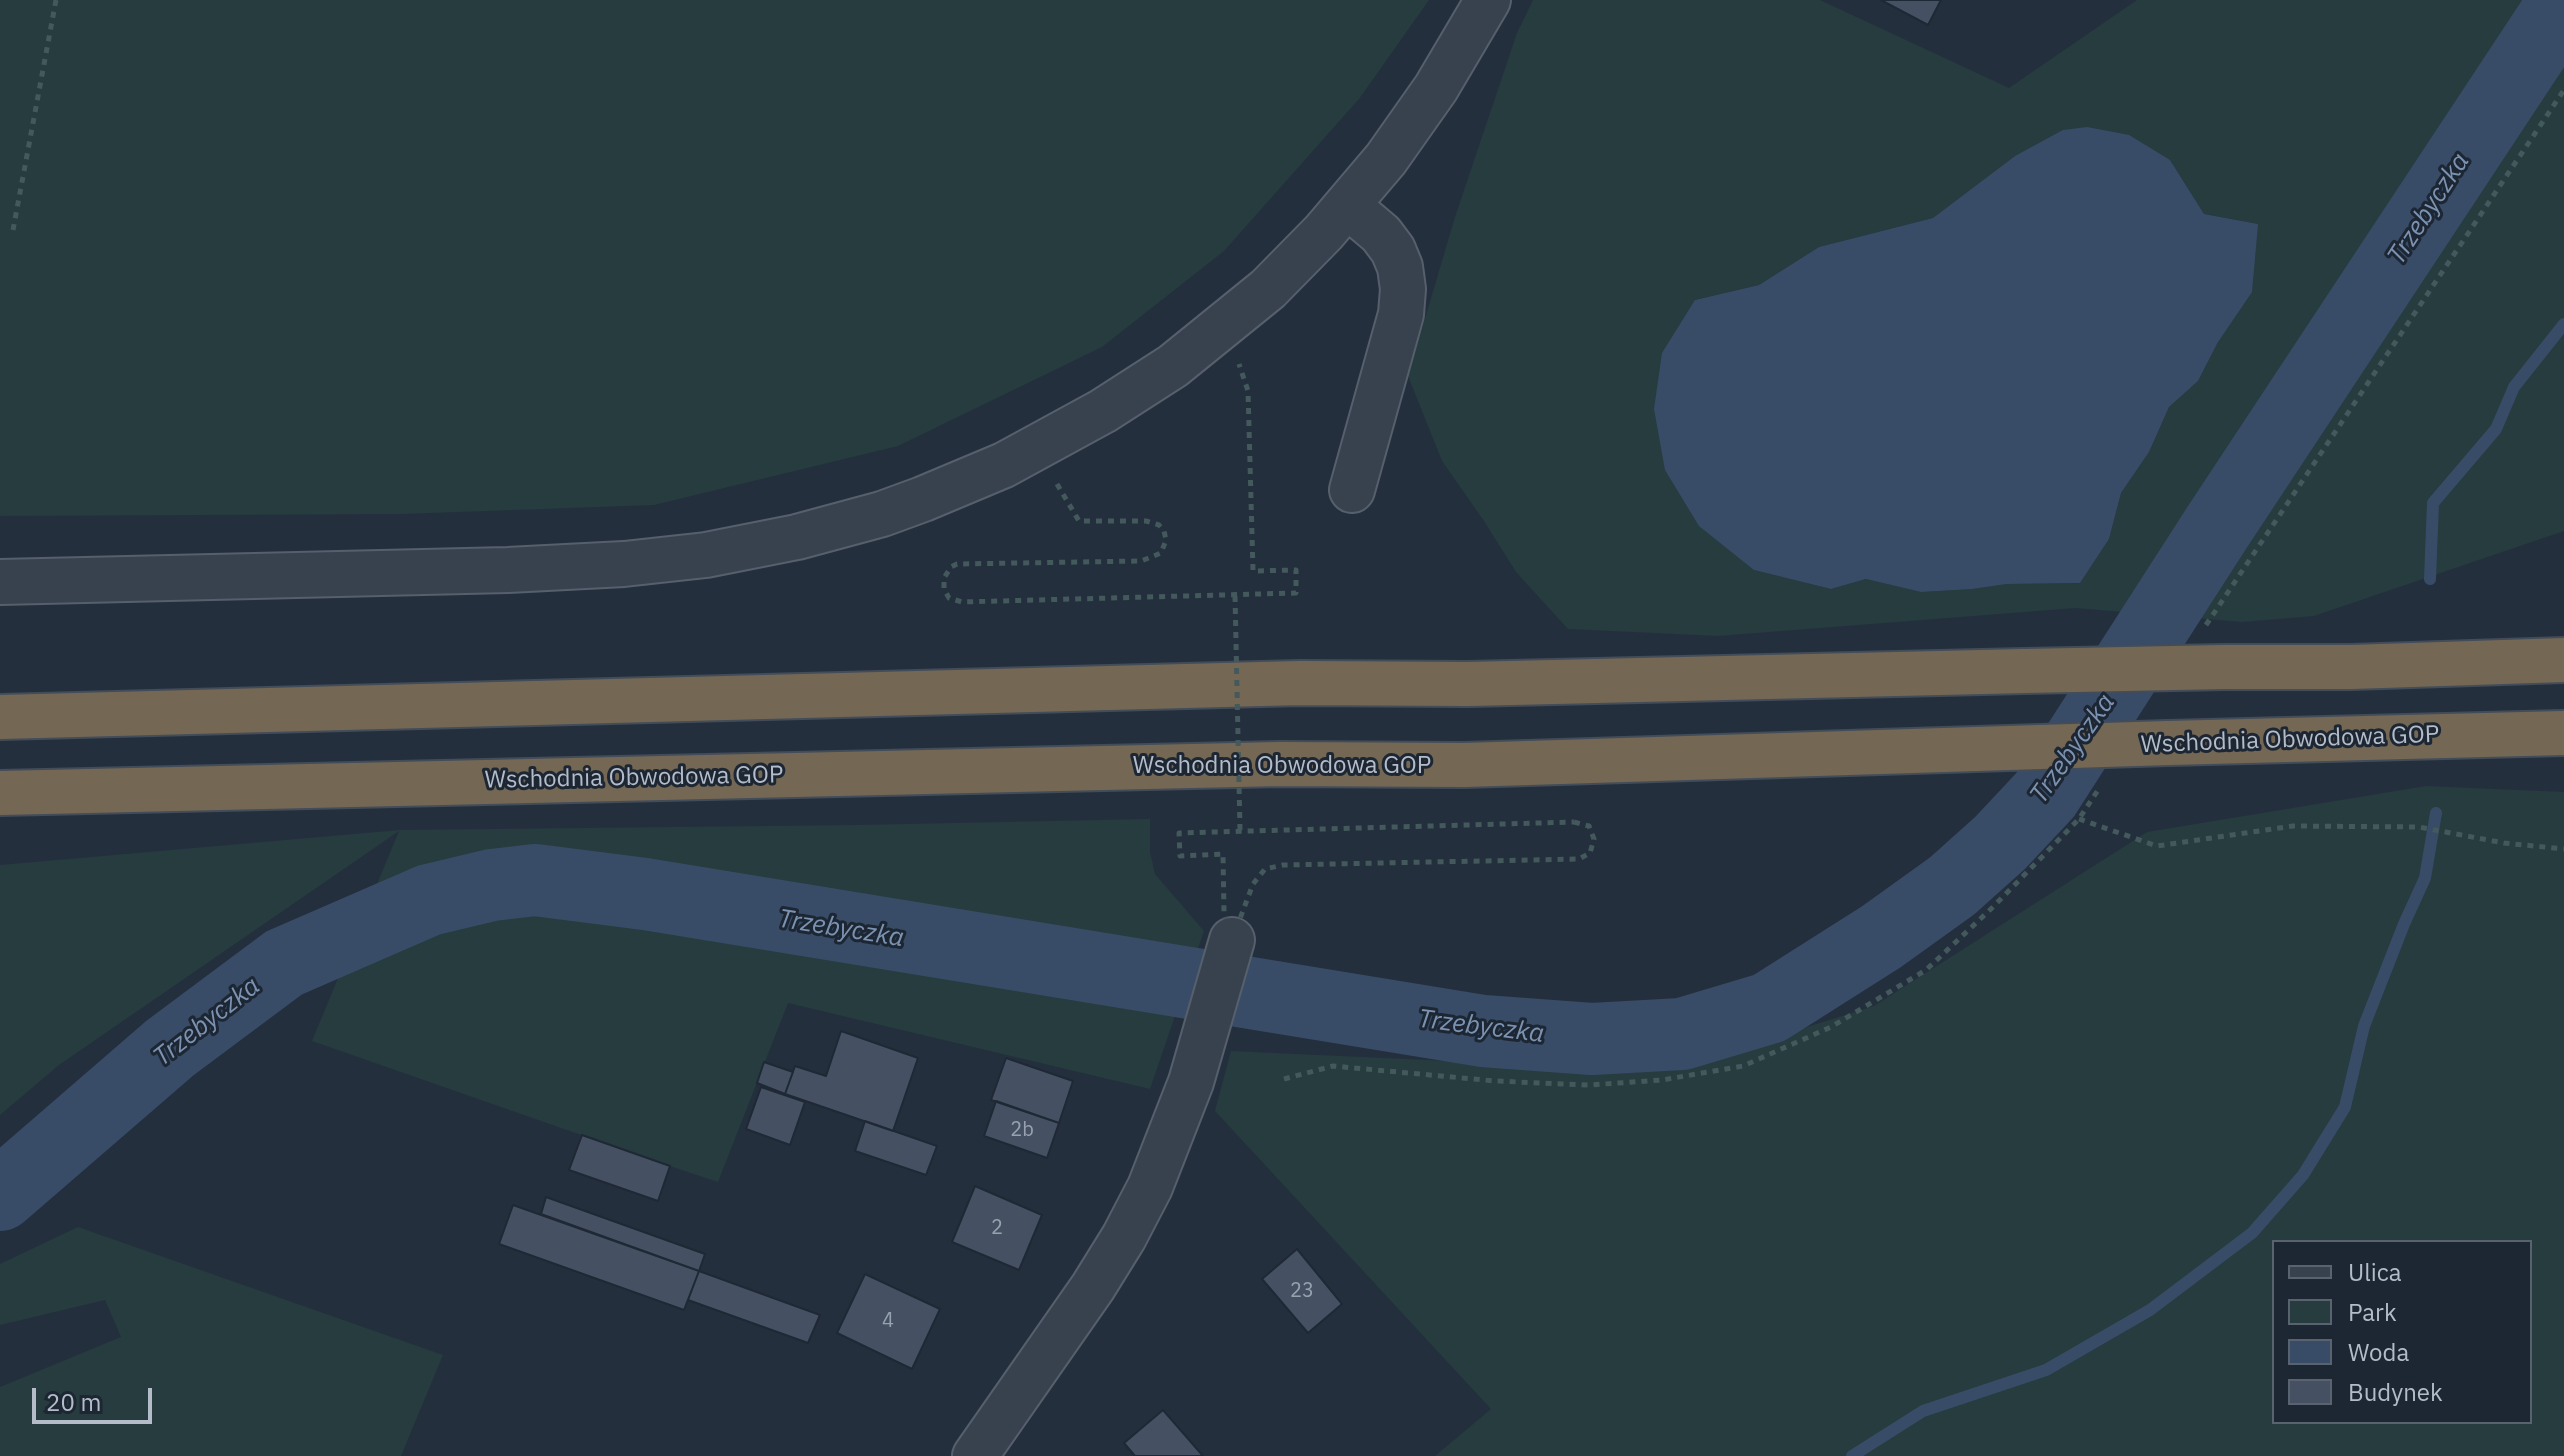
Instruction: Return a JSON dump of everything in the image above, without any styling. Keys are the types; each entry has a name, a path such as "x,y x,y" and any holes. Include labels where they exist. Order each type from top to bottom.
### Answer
{"highway":[{"path":"0,717 1300,683 1468,684 2564,660"},
{"name":"Wschodnia Obwodowa GOP","path":"0,793 1280,764 1464,765 2564,733"}],"street":[{"path":"0,582 508,570 624,564 721,553 840,527 923,499 1004,465 1070,431 1139,389 1246,308 1298,260 1348,206 1411,125 1488,0"},
{"path":"1348,206 1381,234 1393,250 1400,267 1403,289 1401,314 1352,490"},
{"path":"975,1456 1093,1287 1124,1237 1155,1174 1191,1082 1232,940"}],"path":[{"path":"13,230 56,0"},
{"path":"2205,626 2564,90"},
{"path":"1051,473 1079,521 1146,521 1162,527 1166,540 1161,553 1141,561 957,564 945,574 943,585 947,595 959,602 1296,593 1296,570 1253,571 1248,391 1243,370 1231,354"},
{"path":"1235,596 1240,830"},
{"path":"1284,1079 1333,1066 1495,1081 1589,1085 1662,1080 1743,1066 1831,1027 1926,970 2079,819 2104,781"},
{"path":"2079,819 2157,846 2293,826 2419,827 2504,843 2564,849"},
{"path":"1224,895 1223,854 1180,856 1179,833 1574,822 1589,826 1594,839 1590,853 1579,859 1277,866 1261,871 1249,892 1232,940"}],"green space":[{"path":"0,0 1429,0 1359,99 1224,251 1102,347 898,446 654,505 402,514 0,516"},
{"path":"1533,0 1820,0 2009,88 2137,0 2564,0 2564,531 2314,616 2242,622 2076,608 1718,636 1568,629 1516,572 1442,461 1408,376 1455,217 1517,33","holes":["2015,156 2170,160 2204,214 2258,224 2218,342 2198,381 2169,407 2149,452 2121,493 2109,539 2080,583 2007,584 1921,592 1866,579 1831,589 1754,570 1695,300 1759,285 1819,247 1933,218"]},
{"path":"2426,786 2564,792 2564,1456 1435,1456 1491,1409 1215,1111 1231,1051 1667,1071 1874,1006 2147,832"},
{"path":"1150,819 1150,852 1155,874 1204,931 1150,1089 788,1003 718,1182 670,1166 312,1041 399,831 59,1065 0,1115 0,865 400,830"},
{"path":"78,1227 443,1355 401,1456 0,1456 0,1387 121,1337 105,1300 0,1325 0,1264"}],"water":[{"path":"2087,127 2129,135 2170,160 2204,214 2258,224 2252,292 2218,342 2198,381 2169,407 2149,452 2121,493 2109,539 2080,583 2007,584 1921,592 1866,579 1831,589 1754,570 1699,526 1665,470 1654,409 1662,353 1695,300 1759,285 1819,247 1933,218 2015,156 2063,130"}],"building":[{"path":"1881,0 1941,0 1928,25"},
{"path":"841,1031 918,1058 893,1131 785,1094 795,1066 826,1076"},
{"path":"1006,1058 1073,1081 1059,1123 991,1100"},
{"path":"764,1062 793,1072 785,1094 757,1083"},
{"path":"761,1087 805,1102 790,1145 746,1129"},
{"path":"996,1101 1059,1123 1047,1158 984,1136"},
{"path":"865,1121 937,1146 926,1175 855,1151"},
{"path":"582,1135 670,1166 658,1201 569,1170"},
{"path":"975,1186 1042,1215 1019,1270 952,1242"},
{"path":"546,1197 705,1254 699,1271 541,1214"},
{"path":"513,1205 699,1271 684,1310 499,1244"},
{"path":"1297,1249 1342,1304 1308,1333 1262,1279"},
{"path":"699,1271 820,1315 808,1343 688,1300"},
{"path":"865,1274 940,1309 912,1369 837,1333"},
{"path":"1163,1410 1203,1456 1135,1456 1124,1443"}],"waterway":[{"name":"Trzebyczka","path":"0,1195 170,1048 284,963 429,900 492,885 535,880 645,894 1483,1031 1592,1039 1682,1034 1769,1008 1881,937 1952,886 2000,843 2045,795 2216,529 2564,2"},
{"path":"2430,579 2433,503 2496,429 2514,387 2564,324"},
{"path":"1852,1456 1923,1411 2046,1370 2150,1310 2252,1233 2303,1175 2345,1107 2364,1026 2425,878 2436,813"}]}
